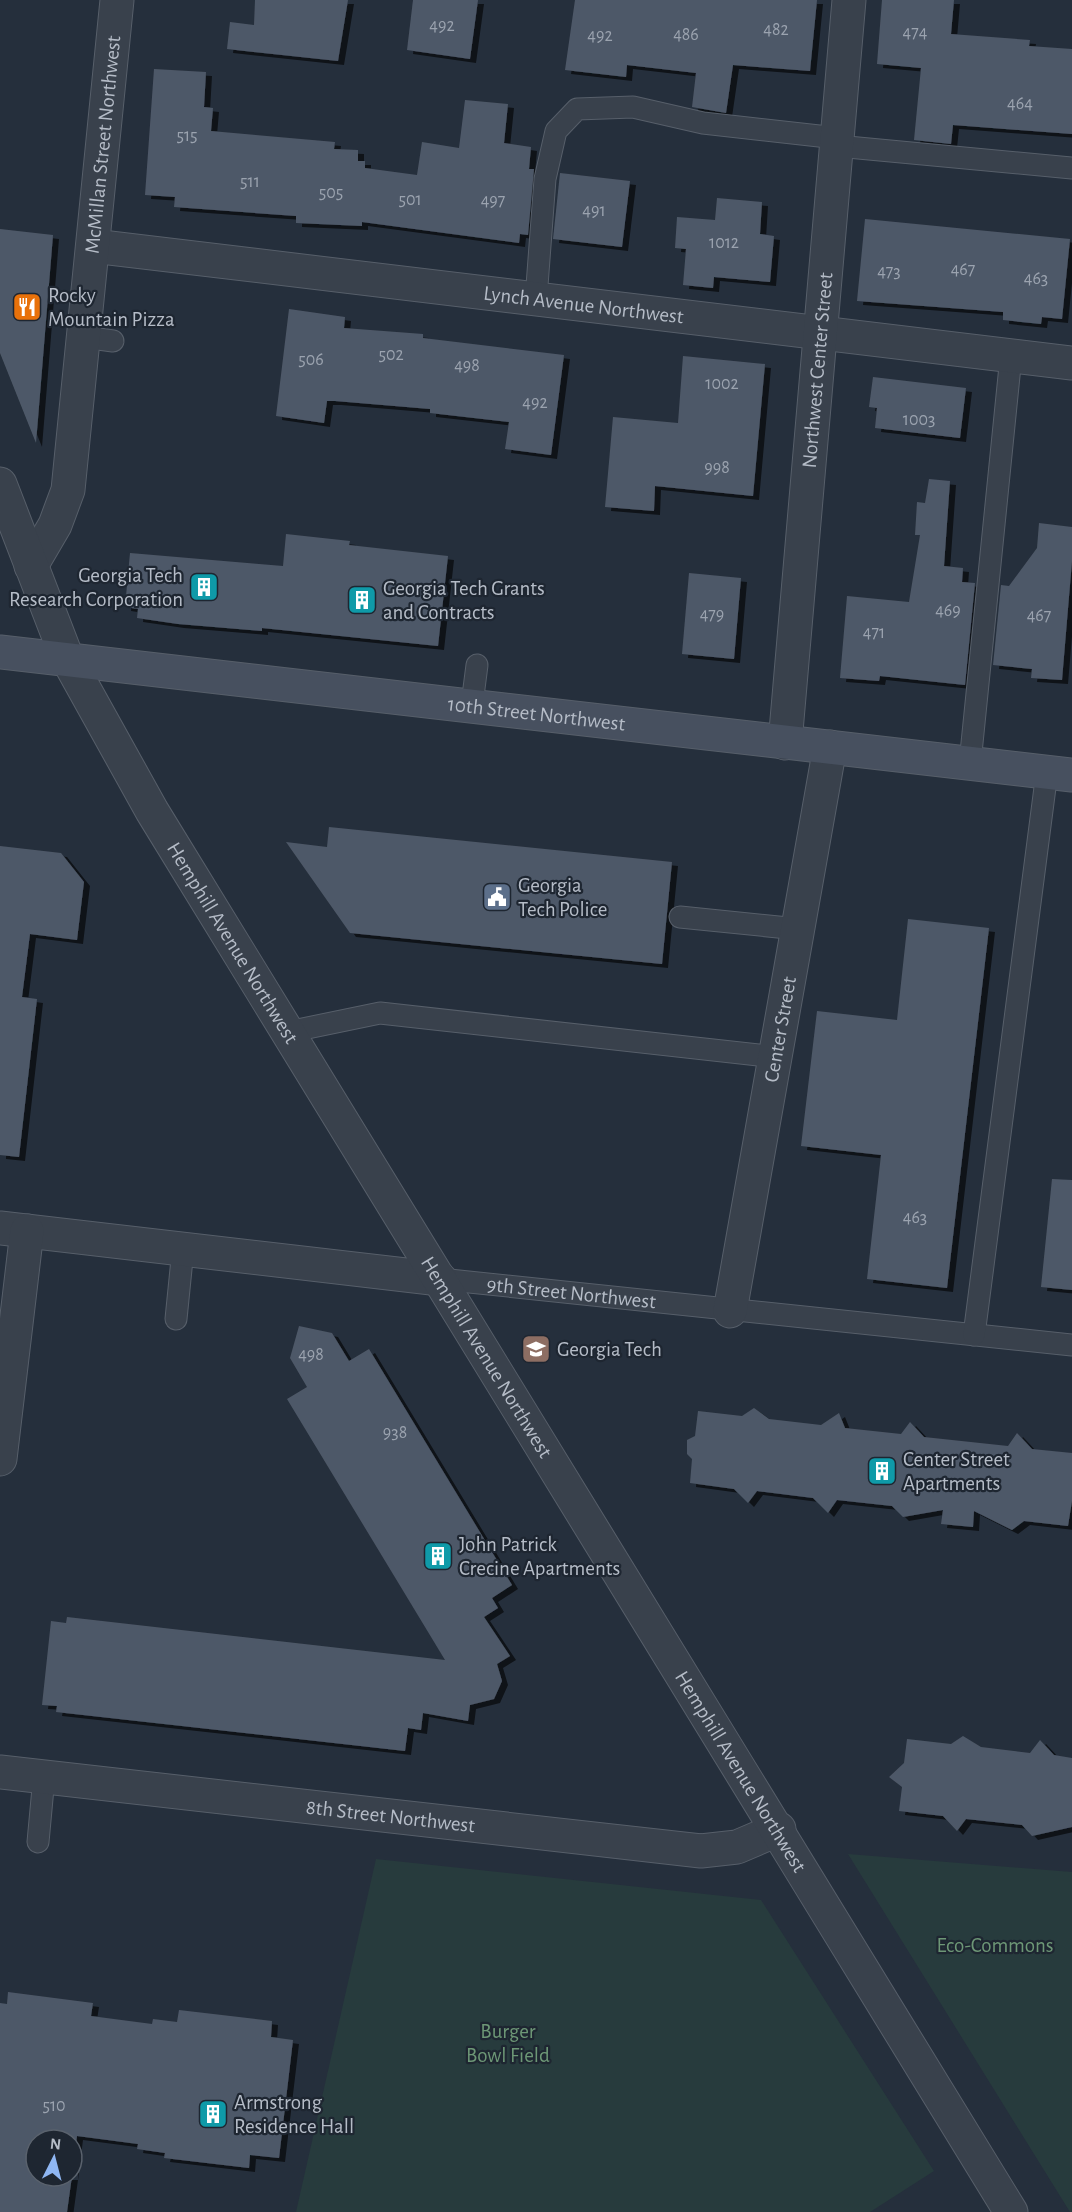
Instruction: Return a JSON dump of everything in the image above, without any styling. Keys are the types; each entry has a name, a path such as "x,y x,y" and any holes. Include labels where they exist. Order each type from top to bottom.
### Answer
{"main road":[{"name":"10th Street Northwest","path":"0,652 472,704 784,743 1060,773"}],"street":[{"name":"McMillan Street Northwest","path":"31,566 55,525 68,490 98,339 93,246 117,0"},
{"name":"Northwest Center Street","path":"784,743 849,0"},
{"name":"Lynch Avenue Northwest","path":"93,246 1072,363"},
{"name":"Hemphill Avenue Northwest","path":"0,484 6,520 31,566 67,658 152,811 1011,2212"},
{"name":"Center Street","path":"730,1311 830,747"},
{"name":"9th Street Northwest","path":"14,1229 440,1279"},
{"path":"0,1459 14,1229"},
{"name":"8th Street Northwest","path":"0,1772 701,1851 737,1847 778,1829"}],"lane":[{"path":"536,299 540,275 545,179 556,131 577,109 633,107 703,123 837,142 1072,168"},
{"path":"970,763 1011,356"},
{"path":"472,704 477,665"},
{"path":"974,1335 1060,773"},
{"path":"680,917 798,929"},
{"path":"288,1032 380,1013 776,1057"},
{"path":"176,1319 183,1250"},
{"name":"9th Street Northwest","path":"440,1279 1072,1345"},
{"path":"38,1842 44,1777"}],"green space":[{"name":"Eco-Commons","path":"848,1854 1072,1872 1072,2212 1070,2212"},
{"name":"Burger Bowl Field","path":"376,1859 761,1900 934,2171 870,2212 296,2212"}],"building":[{"path":"255,0 348,0 338,61 227,49 230,22 254,25"},
{"path":"413,0 478,0 470,59 407,50"},
{"path":"575,0 817,0 810,71 733,65 726,113 692,107 696,73 627,65 626,77 565,70"},
{"path":"882,0 954,0 951,34 1030,40 1029,46 1072,49 1072,134 953,125 951,144 914,140 921,68 877,64"},
{"path":"154,69 206,72 204,107 213,108 211,131 335,142 334,149 358,150 358,161 365,161 365,168 417,175 422,142 459,148 465,100 508,104 504,143 531,147 529,169 534,169 528,235 520,234 519,243 362,222 362,226 296,223 296,216 174,207 175,197 145,195"},
{"path":"560,173 630,181 622,247 553,239"},
{"path":"717,198 762,202 760,234 774,236 770,282 714,277 713,288 683,285 686,249 675,248 677,217 715,220"},
{"path":"865,219 1070,239 1062,319 1042,317 1041,324 1003,320 1003,312 857,301"},
{"path":"0,229 53,235 36,443 0,353"},
{"path":"289,309 345,317 344,328 423,334 423,338 564,355 551,455 505,449 509,422 430,413 430,409 327,401 324,423 276,416"},
{"path":"683,356 765,364 753,496 655,486 654,511 605,507 613,417 678,423"},
{"path":"873,377 966,388 960,438 875,428 877,408 869,407"},
{"path":"929,479 950,481 944,566 963,568 962,582 975,583 965,685 880,676 879,681 840,678 847,596 909,602 920,535 915,535 917,502 925,503"},
{"path":"1039,523 1072,527 1072,561 1062,680 1031,678 1032,669 993,665 1001,585 1009,586 1037,548"},
{"path":"286,534 350,541 349,545 448,556 438,646 262,628 262,631 178,624 137,618 138,609 125,607 130,553 283,566"},
{"path":"689,573 741,578 734,659 682,654"},
{"name":"Georgia Tech Police","path":"329,827 672,862 662,964 350,933 286,842 327,847"},
{"path":"0,846 61,853 84,882 77,940 30,934 22,997 37,999 19,1157 0,1155"},
{"path":"908,919 989,928 947,1288 867,1279 881,1155 801,1146 817,1011 897,1020"},
{"path":"1052,1179 1072,1180 1072,1290 1041,1287"},
{"name":"John Patrick Crecine Apartments","path":"299,1326 332,1333 349,1361 369,1349 512,1585 492,1598 498,1608 484,1617 510,1656 497,1664 502,1681 494,1699 470,1705 468,1721 423,1713 421,1730 408,1728 405,1751 56,1712 57,1706 42,1705 51,1621 66,1623 67,1617 445,1660 287,1399 307,1387 290,1358"},
{"name":"Center Street Apartments","path":"754,1408 769,1419 821,1425 839,1413 845,1428 901,1434 910,1422 924,1437 1008,1446 1017,1433 1032,1449 1072,1453 1072,1501 1068,1526 1024,1521 1012,1530 974,1511 973,1527 941,1524 943,1510 903,1517 892,1506 837,1500 828,1513 813,1498 757,1491 748,1503 734,1489 690,1483 692,1459 687,1454 687,1440 695,1436 698,1411 742,1416"},
{"path":"963,1736 981,1747 1030,1753 1040,1740 1054,1755 1072,1758 1072,1827 1032,1836 1022,1825 966,1819 957,1831 943,1816 899,1811 902,1787 889,1777 904,1763 907,1739 951,1744"},
{"path":"8,1992 93,2003 91,2016 152,2024 153,2019 177,2022 179,2010 272,2021 271,2037 293,2040 279,2158 250,2155 249,2168 164,2158 165,2153 137,2149 138,2144 84,2137 84,2128 24,2128 24,2188 70,2188 67,2212 0,2212 0,2003 7,2004"}],"place":[{"name":"Rocky Mountain Pizza","path":"27,307"},
{"name":"Georgia Tech Research Corporation","path":"204,587"},
{"name":"Georgia Tech Grants and Contracts","path":"362,600"},
{"name":"Georgia Tech Police","path":"497,897"},
{"name":"Georgia Tech","path":"536,1349"},
{"name":"Center Street Apartments","path":"882,1471"},
{"name":"John Patrick Crecine Apartments","path":"438,1556"},
{"name":"Armstrong Residence Hall","path":"213,2114"}]}
